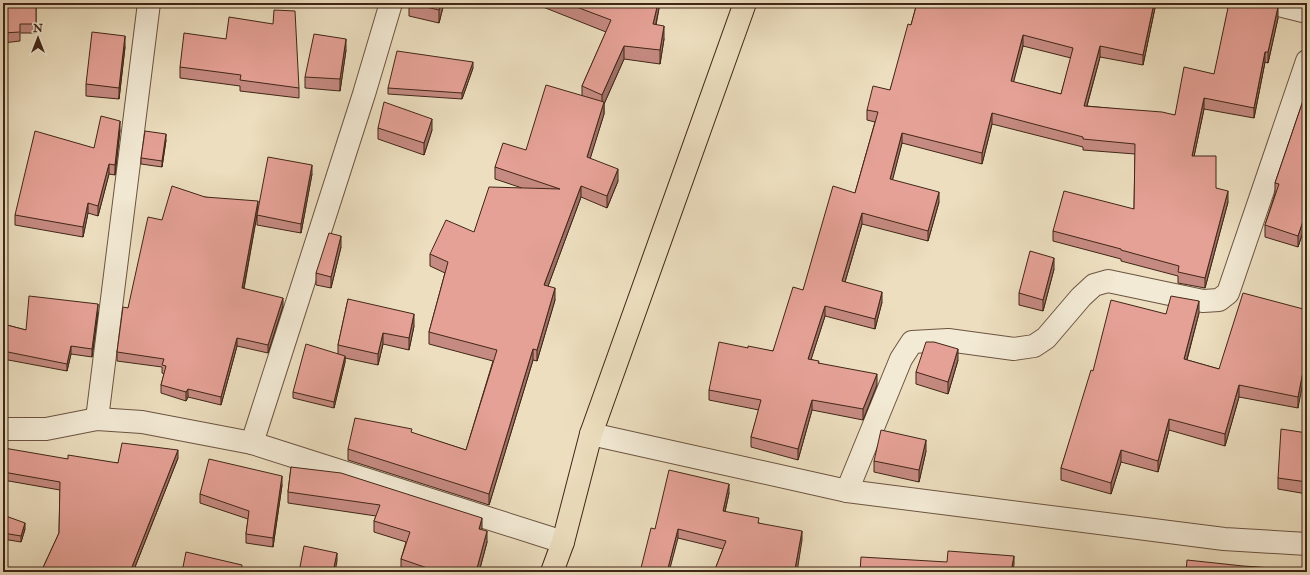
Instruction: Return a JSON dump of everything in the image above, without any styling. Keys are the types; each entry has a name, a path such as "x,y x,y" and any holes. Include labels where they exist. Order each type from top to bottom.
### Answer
{"highway":[{"path":"552,572 563,542 591,434 745,3"}],"street":[{"path":"97,419 149,3"},
{"path":"252,443 391,3"},
{"path":"1270,3 1307,12"},
{"path":"847,491 901,359 912,342 948,340 1014,348 1034,346 1046,338 1081,297 1094,285 1108,281 1203,301 1219,300 1228,293 1307,61"},
{"path":"3,430 46,429 97,419 142,422 252,443 563,542"},
{"path":"591,434 847,491 1224,539 1307,544"}],"building":[{"path":"3,3 36,3 36,24 20,24 20,32 3,33"},
{"path":"409,3 441,3 439,10"},
{"path":"566,3 658,3 653,24 664,26 660,50 624,46 602,95 582,86 611,20"},
{"path":"917,3 1154,3 1143,55 1100,46 1084,106 1162,112 1175,115 1184,67 1214,74 1229,3 1265,3 1278,7 1268,52 1265,52 1254,108 1204,98 1192,156 1216,156 1216,188 1228,191 1205,278 1178,272 1179,266 1053,231 1064,191 1134,209 1135,144 1083,139 1083,137 992,113 982,153 902,133 890,179 939,192 928,231 862,213 842,281 882,292 875,319 825,306 808,359 819,361 818,363 877,374 863,409 812,400 798,449 751,437 761,400 709,390 719,342 773,351 793,287 803,290 833,186 855,193 878,112 867,110 873,86 890,90 908,24 911,25","holes":["1023,35 1073,48 1061,94 1011,81"]},
{"path":"274,10 295,11 299,88 240,80 241,75 180,67 184,33 226,39 229,17 273,24"},
{"path":"92,32 125,36 119,88 86,84"},
{"path":"314,34 346,39 340,79 305,77"},
{"path":"397,51 473,62 462,93 388,88"},
{"path":"546,85 604,102 587,157 618,169 607,196 581,186 544,285 555,288 537,350 533,349 489,494 348,449 355,418 412,429 411,432 466,450 497,350 429,332 448,262 430,254 446,220 474,232 489,187 560,189 495,167 503,143 526,150"},
{"path":"1307,89 1307,209 1298,236 1265,225 1279,184 1275,183"},
{"path":"384,102 432,119 424,143 378,128"},
{"path":"101,116 120,121 115,165 109,164 98,206 88,203 83,227 15,215 35,131 94,148"},
{"path":"145,131 166,134 162,161 141,158"},
{"path":"268,157 312,165 301,224 257,215"},
{"path":"172,186 205,197 258,201 242,288 283,298 268,345 237,338 221,397 188,389 186,392 161,385 166,366 162,365 164,359 117,352 123,307 128,308 148,217 162,220"},
{"path":"329,233 341,236 331,277 316,273"},
{"path":"1030,251 1054,258 1043,300 1019,293"},
{"path":"1243,293 1307,310 1307,351 1298,397 1239,385 1225,434 1169,419 1158,461 1121,450 1111,483 1061,468 1091,370 1093,371 1111,300 1166,314 1171,296 1199,301 1184,359 1219,369"},
{"path":"29,296 98,304 92,349 71,346 67,364 3,351 3,324 26,330"},
{"path":"348,299 414,314 409,338 383,333 378,354 338,345"},
{"path":"926,342 934,342 958,349 948,382 916,372"},
{"path":"306,344 345,356 334,402 293,392"},
{"path":"1281,429 1307,433 1307,482 1278,478"},
{"path":"881,430 926,440 919,470 874,461"},
{"path":"122,443 178,450 130,572 41,572 59,533 60,482 3,472 4,448 68,459 68,455 118,463"},
{"path":"209,459 282,476 273,538 246,534 249,511 200,494"},
{"path":"291,467 341,473 482,518 479,529 487,531 476,572 436,572 401,559 410,532 374,521 380,505 288,492"},
{"path":"669,470 729,484 723,511 759,518 758,523 802,531 795,569 850,572 714,572 726,541 678,529 667,572 640,572 651,528 655,529"},
{"path":"3,515 25,523 21,536 3,533"},
{"path":"304,546 337,553 333,572 299,572"},
{"path":"948,551 1014,556 1011,572 860,572 861,557 947,562"},
{"path":"186,552 242,565 241,572 182,572"},
{"path":"1187,560 1273,568 1273,572 1186,572"}]}
